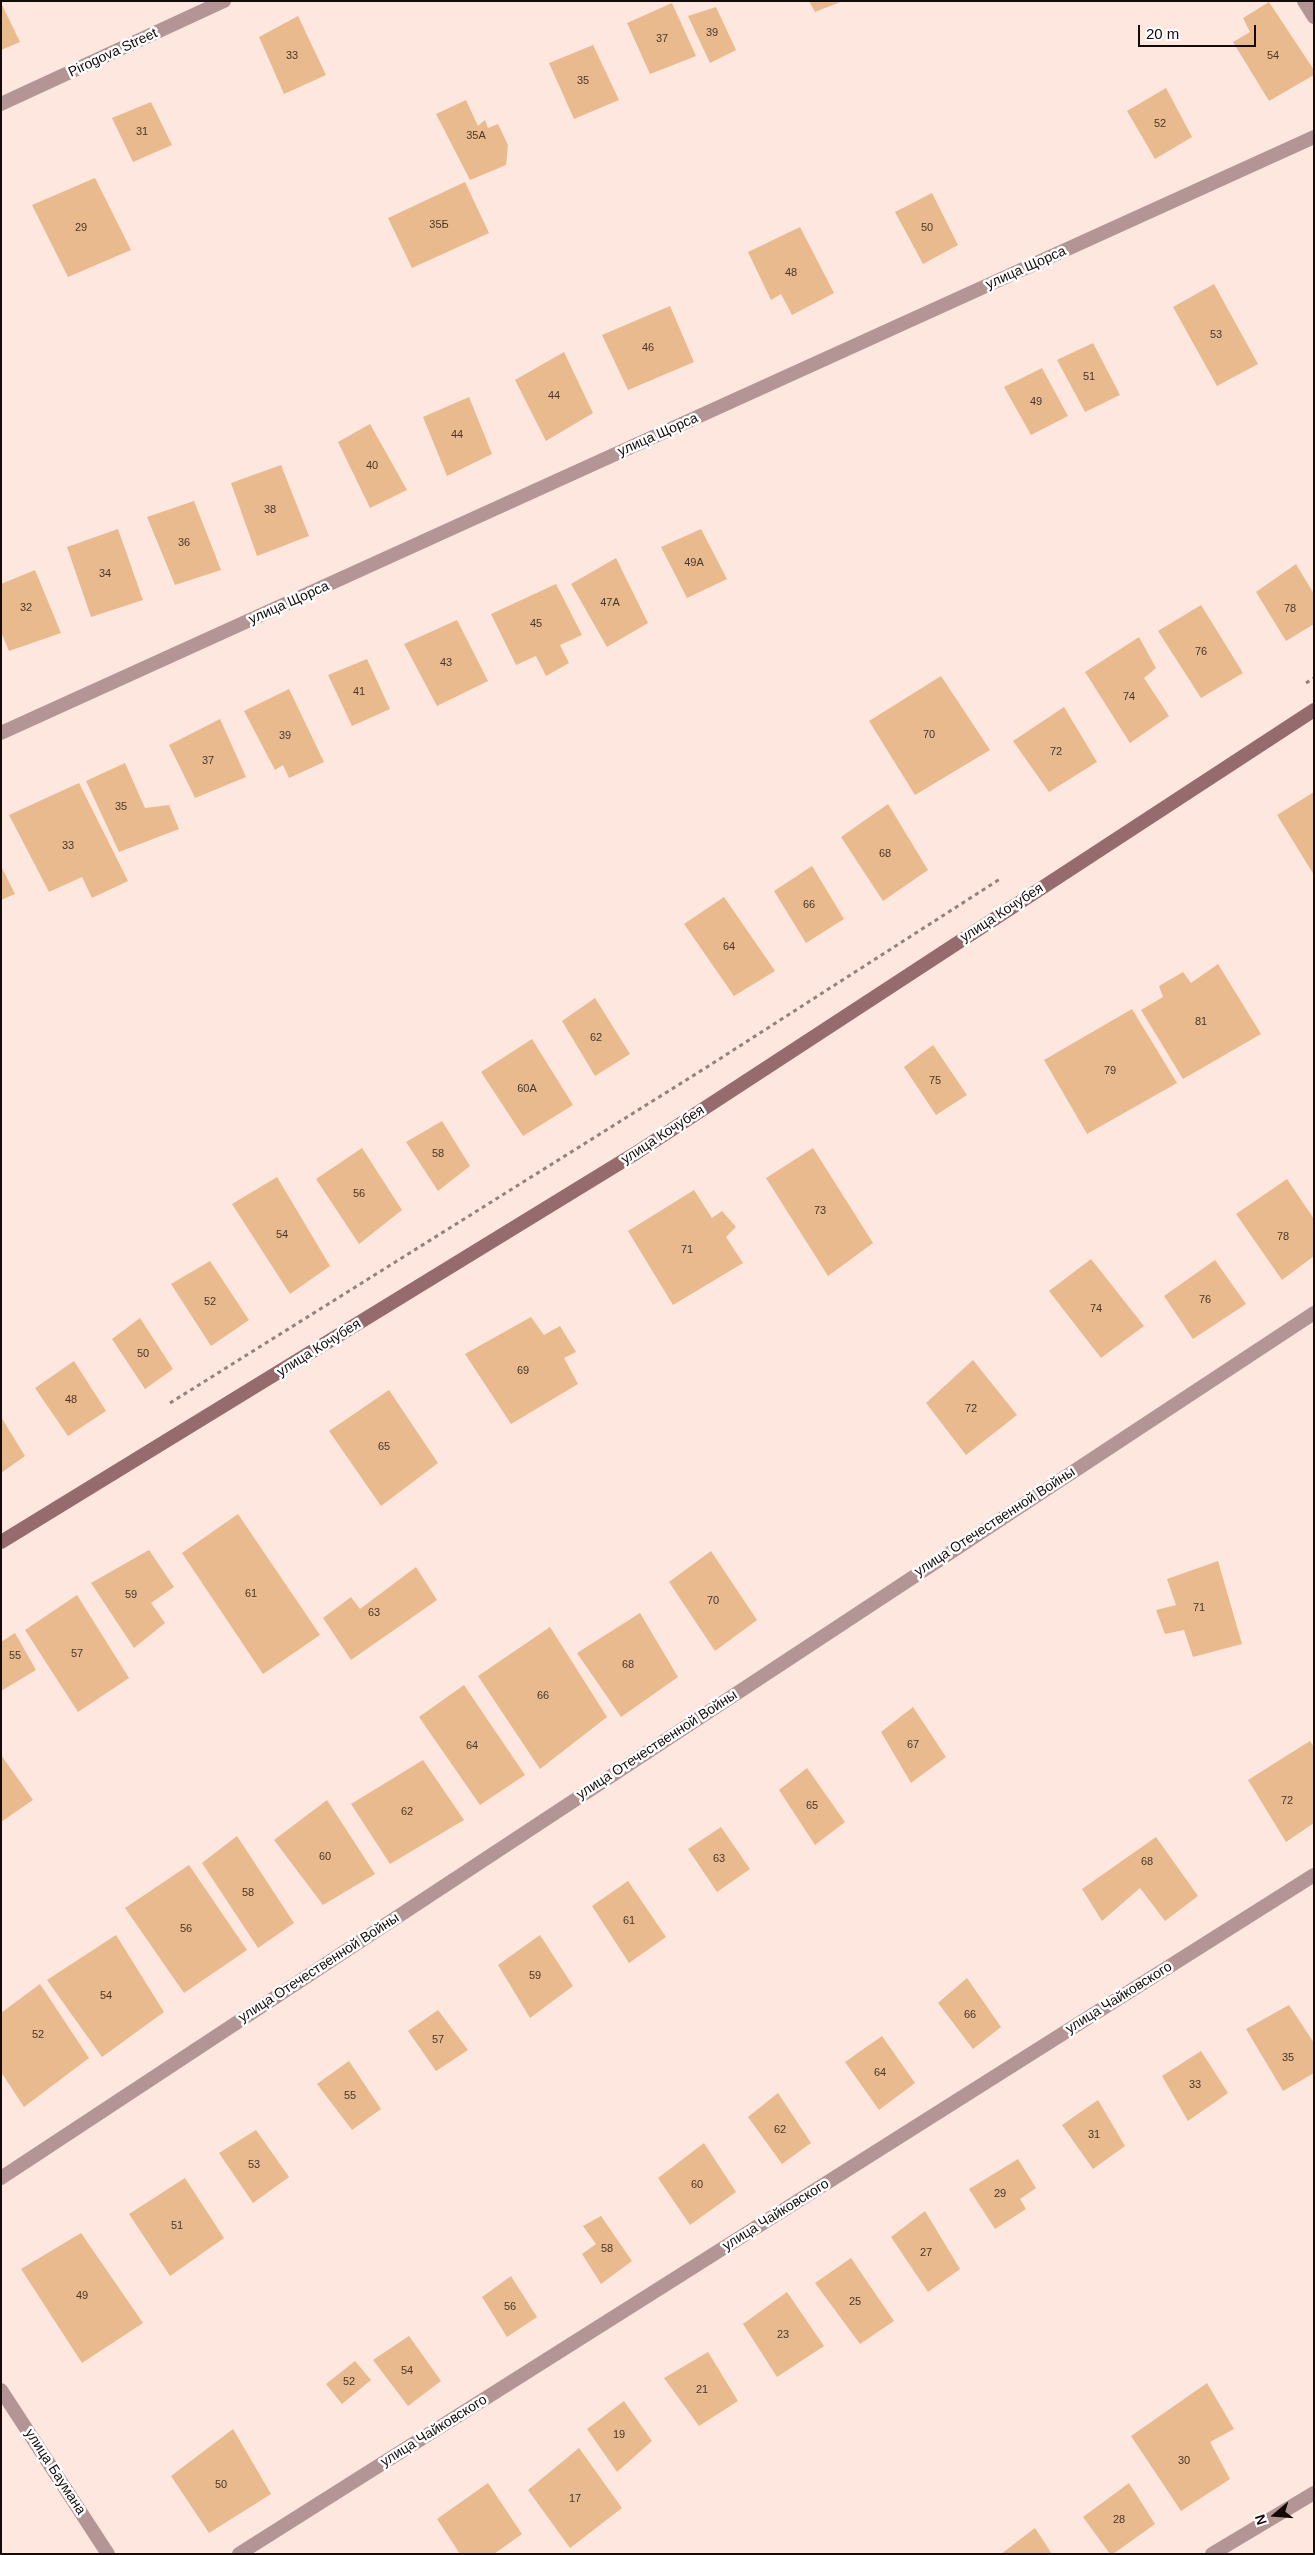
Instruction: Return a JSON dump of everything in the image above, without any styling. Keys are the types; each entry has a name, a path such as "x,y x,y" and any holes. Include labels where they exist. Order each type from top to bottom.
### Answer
{"main road":[{"name":"улица Кочубея","path":"1,1542 636,1153 1314,710"}],"street":[{"name":"Pirogova Street","path":"1,104 224,1"},
{"path":"1304,1 1314,17"},
{"name":"улица Щорса","path":"1,733 1314,138"},
{"name":"улица Отечественной Войны","path":"1,2178 1314,1314"},
{"name":"улица Чайковского","path":"239,2554 1314,1876"},
{"name":"улица Баумана","path":"1,2390 108,2554"},
{"path":"1212,2554 1314,2493"}],"path":[{"path":"1297,688 1314,678"},
{"path":"169,1403 708,1067 1006,875"}],"building":[{"path":"809,1 843,1 815,12"},
{"path":"1269,2 1314,70 1314,75 1269,101 1233,42 1250,32 1243,18"},
{"path":"1,3 20,42 1,50"},
{"path":"672,3 696,56 650,74 627,23"},
{"path":"716,7 736,50 710,63 688,16"},
{"path":"298,16 326,75 284,94 259,37"},
{"path":"593,45 619,100 574,119 549,63"},
{"path":"1166,88 1192,137 1155,159 1127,111"},
{"path":"466,100 478,126 485,120 488,128 498,124 508,145 506,165 470,180 436,114"},
{"path":"151,102 172,145 133,162 112,118"},
{"path":"95,178 131,250 68,277 32,205"},
{"path":"465,182 489,233 412,268 388,218"},
{"path":"932,193 958,245 923,264 895,212"},
{"path":"800,227 834,293 792,315 781,294 771,300 748,252"},
{"path":"1214,284 1258,364 1217,386 1173,307"},
{"path":"670,306 694,362 628,390 602,335"},
{"path":"1093,343 1120,395 1085,412 1057,360"},
{"path":"564,352 593,413 546,441 515,380"},
{"path":"1042,368 1068,416 1031,435 1004,387"},
{"path":"469,397 492,454 447,476 423,417"},
{"path":"370,424 407,490 370,508 338,442"},
{"path":"281,465 309,536 257,556 231,483"},
{"path":"194,501 221,570 175,585 147,517"},
{"path":"118,529 143,600 91,617 67,547"},
{"path":"701,529 727,579 687,598 661,547"},
{"path":"616,558 648,623 607,647 571,584"},
{"path":"1296,564 1314,594 1314,624 1286,641 1256,592"},
{"path":"35,570 61,633 9,651 1,632 1,584"},
{"path":"556,584 582,635 560,645 569,663 546,676 536,656 516,665 491,614"},
{"path":"1201,605 1243,673 1201,698 1158,631"},
{"path":"457,620 488,681 437,706 404,644"},
{"path":"1139,637 1156,668 1144,678 1169,716 1130,743 1085,672"},
{"path":"367,659 390,709 352,726 328,675"},
{"path":"941,676 990,750 915,795 869,721"},
{"path":"289,689 324,762 289,778 283,765 275,770 244,711"},
{"path":"1064,707 1097,762 1049,792 1013,741"},
{"path":"220,719 246,777 195,798 169,745"},
{"path":"125,763 145,808 169,805 179,829 119,852 86,781"},
{"path":"79,783 128,881 92,898 82,877 49,892 9,815"},
{"path":"1314,792 1314,875 1277,815"},
{"path":"888,804 928,870 883,901 841,837"},
{"path":"1,866 15,894 1,900"},
{"path":"812,866 844,919 806,943 774,891"},
{"path":"724,897 775,971 734,996 684,924"},
{"path":"1218,964 1261,1034 1183,1079 1141,1010 1163,997 1159,986 1183,972 1191,983"},
{"path":"595,998 630,1054 595,1076 562,1021"},
{"path":"1132,1009 1177,1083 1087,1134 1044,1060"},
{"path":"532,1039 573,1105 523,1136 481,1072"},
{"path":"933,1045 967,1095 936,1115 904,1067"},
{"path":"442,1121 470,1166 438,1191 406,1142"},
{"path":"362,1148 402,1210 359,1244 316,1179"},
{"path":"813,1148 873,1243 828,1276 766,1178"},
{"path":"277,1177 330,1266 290,1294 232,1204"},
{"path":"1287,1179 1314,1219 1314,1256 1282,1280 1236,1214"},
{"path":"694,1190 712,1218 722,1211 736,1227 726,1237 743,1263 673,1305 628,1231"},
{"path":"1091,1259 1144,1326 1101,1358 1049,1291"},
{"path":"1215,1260 1246,1304 1193,1339 1164,1296"},
{"path":"210,1261 249,1320 211,1346 171,1284"},
{"path":"531,1317 544,1335 560,1326 576,1352 564,1358 578,1384 511,1424 465,1354"},
{"path":"140,1318 173,1369 145,1389 112,1339"},
{"path":"973,1360 1017,1415 966,1455 926,1403"},
{"path":"74,1361 106,1411 68,1436 35,1388"},
{"path":"389,1390 438,1463 381,1506 329,1431"},
{"path":"1,1417 25,1456 1,1473"},
{"path":"238,1514 320,1635 263,1674 182,1553"},
{"path":"149,1550 174,1587 151,1603 165,1623 134,1648 91,1583"},
{"path":"711,1551 757,1620 715,1651 669,1582"},
{"path":"1218,1561 1242,1644 1193,1657 1184,1630 1165,1634 1156,1610 1176,1605 1167,1579"},
{"path":"416,1567 437,1600 351,1660 323,1618 351,1597 360,1609"},
{"path":"77,1595 129,1678 78,1712 25,1630"},
{"path":"640,1613 678,1677 621,1717 577,1653"},
{"path":"550,1627 607,1717 540,1769 478,1676"},
{"path":"15,1633 36,1670 1,1691 1,1642"},
{"path":"464,1685 525,1775 480,1805 419,1717"},
{"path":"913,1707 946,1757 911,1783 881,1732"},
{"path":"1310,1741 1314,1747 1314,1823 1286,1842 1248,1780"},
{"path":"1,1755 33,1800 1,1822"},
{"path":"423,1760 464,1820 390,1864 351,1804"},
{"path":"807,1768 845,1822 815,1845 779,1790"},
{"path":"327,1800 375,1874 323,1905 274,1840"},
{"path":"721,1827 750,1869 717,1892 688,1849"},
{"path":"237,1836 294,1923 258,1948 202,1863"},
{"path":"1156,1837 1198,1896 1165,1921 1140,1888 1102,1921 1082,1889"},
{"path":"189,1865 247,1950 184,1993 125,1908"},
{"path":"628,1881 666,1937 629,1963 592,1906"},
{"path":"116,1935 164,2012 102,2057 47,1980"},
{"path":"540,1935 573,1986 530,2018 498,1965"},
{"path":"967,1978 1001,2027 973,2049 938,2003"},
{"path":"40,1984 89,2058 24,2107 1,2072 1,2013"},
{"path":"1289,2005 1314,2043 1314,2073 1283,2091 1246,2029"},
{"path":"438,2010 468,2050 436,2071 408,2031"},
{"path":"882,2036 915,2083 879,2110 845,2062"},
{"path":"1201,2051 1228,2093 1188,2121 1162,2076"},
{"path":"349,2061 381,2109 352,2130 317,2084"},
{"path":"778,2093 811,2143 782,2164 748,2117"},
{"path":"1098,2100 1125,2146 1093,2169 1062,2125"},
{"path":"256,2130 289,2177 253,2203 219,2153"},
{"path":"704,2143 736,2192 690,2225 658,2178"},
{"path":"1018,2159 1036,2188 1020,2199 1026,2209 995,2229 969,2189"},
{"path":"185,2178 224,2238 170,2276 129,2214"},
{"path":"925,2211 960,2269 928,2292 891,2237"},
{"path":"601,2216 632,2261 601,2284 582,2254 596,2244 583,2226"},
{"path":"81,2233 143,2323 82,2363 21,2269"},
{"path":"851,2258 894,2321 860,2344 815,2283"},
{"path":"511,2276 537,2317 507,2337 482,2297"},
{"path":"787,2292 824,2346 777,2377 743,2324"},
{"path":"409,2336 441,2381 408,2406 373,2360"},
{"path":"708,2352 738,2401 699,2426 664,2378"},
{"path":"355,2361 371,2380 342,2404 326,2384"},
{"path":"1207,2383 1234,2429 1210,2442 1230,2479 1181,2511 1131,2436"},
{"path":"624,2401 652,2441 617,2472 587,2429"},
{"path":"233,2429 271,2494 209,2533 171,2476"},
{"path":"579,2448 622,2508 570,2548 528,2490"},
{"path":"488,2483 522,2534 494,2554 460,2554 437,2519"},
{"path":"1129,2483 1155,2524 1113,2554 1110,2554 1083,2517"},
{"path":"1035,2528 1052,2554 1001,2554"}]}
